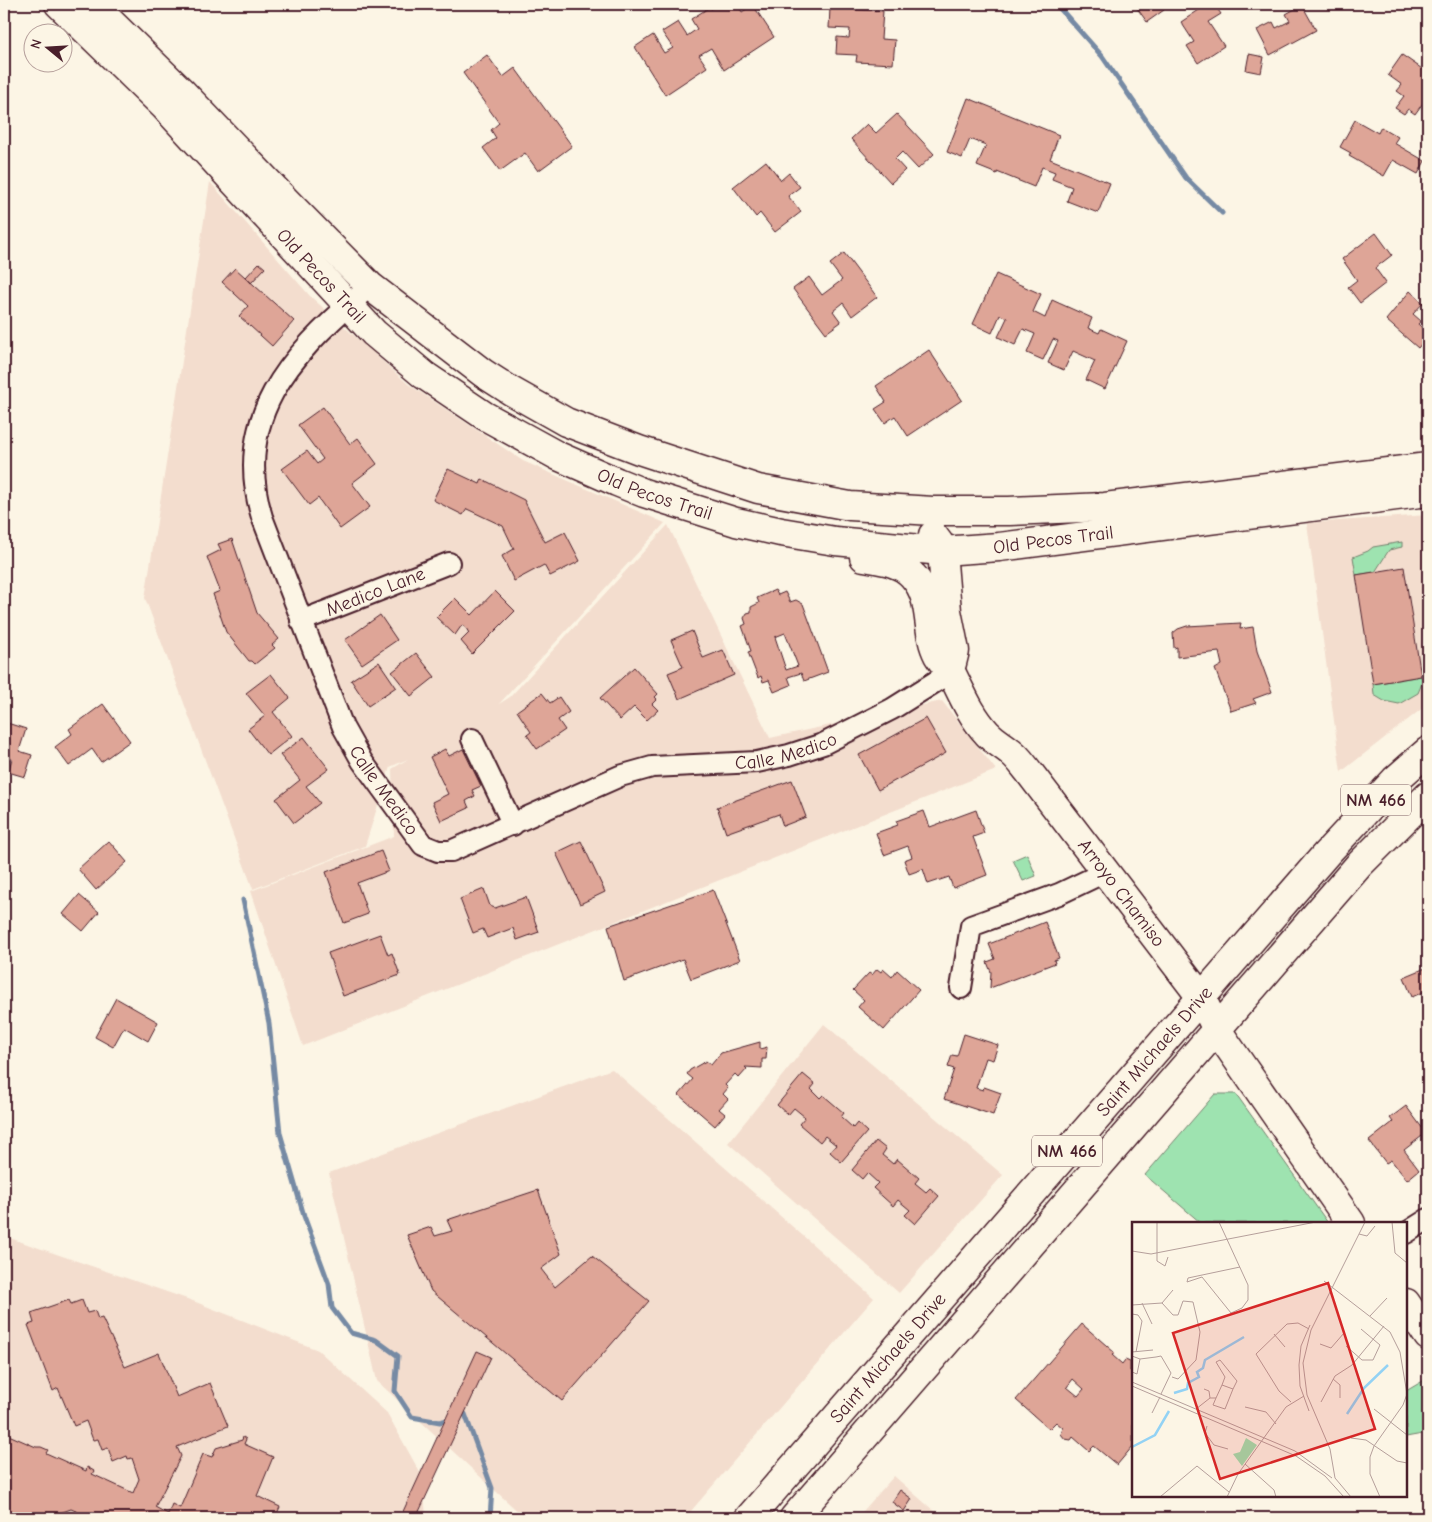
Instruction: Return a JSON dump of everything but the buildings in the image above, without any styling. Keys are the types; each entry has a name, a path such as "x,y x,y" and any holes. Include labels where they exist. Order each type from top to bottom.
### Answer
{"main road":[{"name":"Old Pecos Trail","path":"59,4 165,108 374,333 424,375 485,416 558,456 644,493 736,522 781,532 835,541 942,551 999,547 1428,492"},
{"name":"Old Pecos Trail","path":"92,4 181,91 286,202 370,286 483,373 566,422 639,450 758,489 850,506 933,510 1009,511 1105,506 1428,467"},
{"path":"566,422 632,460 716,495 738,502 793,514 855,524 922,531 935,537 942,551 947,611 955,651 951,672"},
{"name":"Arroyo Chamiso","path":"644,493 734,534 794,547 882,560 902,567 913,575 924,593 929,624 938,654 951,672 962,697 985,731 998,744 1016,756 1201,997 1217,1030 1350,1222"},
{"name":"Saint Michaels Drive","path":"749,1518 1327,853 1395,780 1428,750"},
{"name":"Saint Michaels Drive","path":"794,1518 1359,865 1428,796"},
{"path":"1407,1304 1428,1336"},
{"path":"767,1518 773,1511 802,1457"}],"street":[{"name":"Calle Medico","path":"370,286 304,347 275,386 264,410 257,435 253,464 256,500 343,727 362,761 423,845 438,851 451,851 635,770 652,767 757,762 789,755 823,744 892,709 951,672"},
{"name":"Medico Lane","path":"301,621 449,563"},
{"path":"472,739 513,824"},
{"path":"961,988 971,926 1059,894 1105,872"},
{"path":"1407,1233 1428,1219"}],"shaded area":[{"path":"210,182 310,296 408,384 523,461 665,523 499,704 510,697 668,525 770,738 942,701 996,770 303,1046 251,891 394,836 392,769 408,759 390,767 365,846 253,889 145,598"},
{"path":"1428,515 1428,704 1341,772 1307,523"},
{"path":"824,1024 1003,1175 899,1293 728,1143"},
{"path":"612,1069 874,1298 685,1518 525,1518 377,1381 329,1173"},
{"path":"4,1236 193,1301 318,1350 387,1413 423,1478 426,1518 4,1518"},
{"path":"894,1476 942,1518 857,1518"}],"green space":[{"path":"1402,542 1402,547 1389,550 1375,572 1356,575 1353,557 1373,547"},
{"path":"1421,676 1423,681 1418,693 1399,704 1384,701 1374,695 1373,684"},
{"path":"1027,854 1036,876 1023,881 1013,860"},
{"path":"1215,1094 1236,1094 1327,1222 1200,1222 1145,1175"},
{"path":"1428,1378 1428,1433 1407,1437 1407,1390"}],"waterway":[{"path":"1056,4 1102,56 1186,178 1222,213"},
{"path":"243,900 269,1023 280,1133 304,1216 329,1284 332,1308 351,1333 376,1340 398,1356 395,1391 412,1417 440,1422 451,1419"},
{"path":"459,1416 465,1414 492,1488 490,1518"}]}
